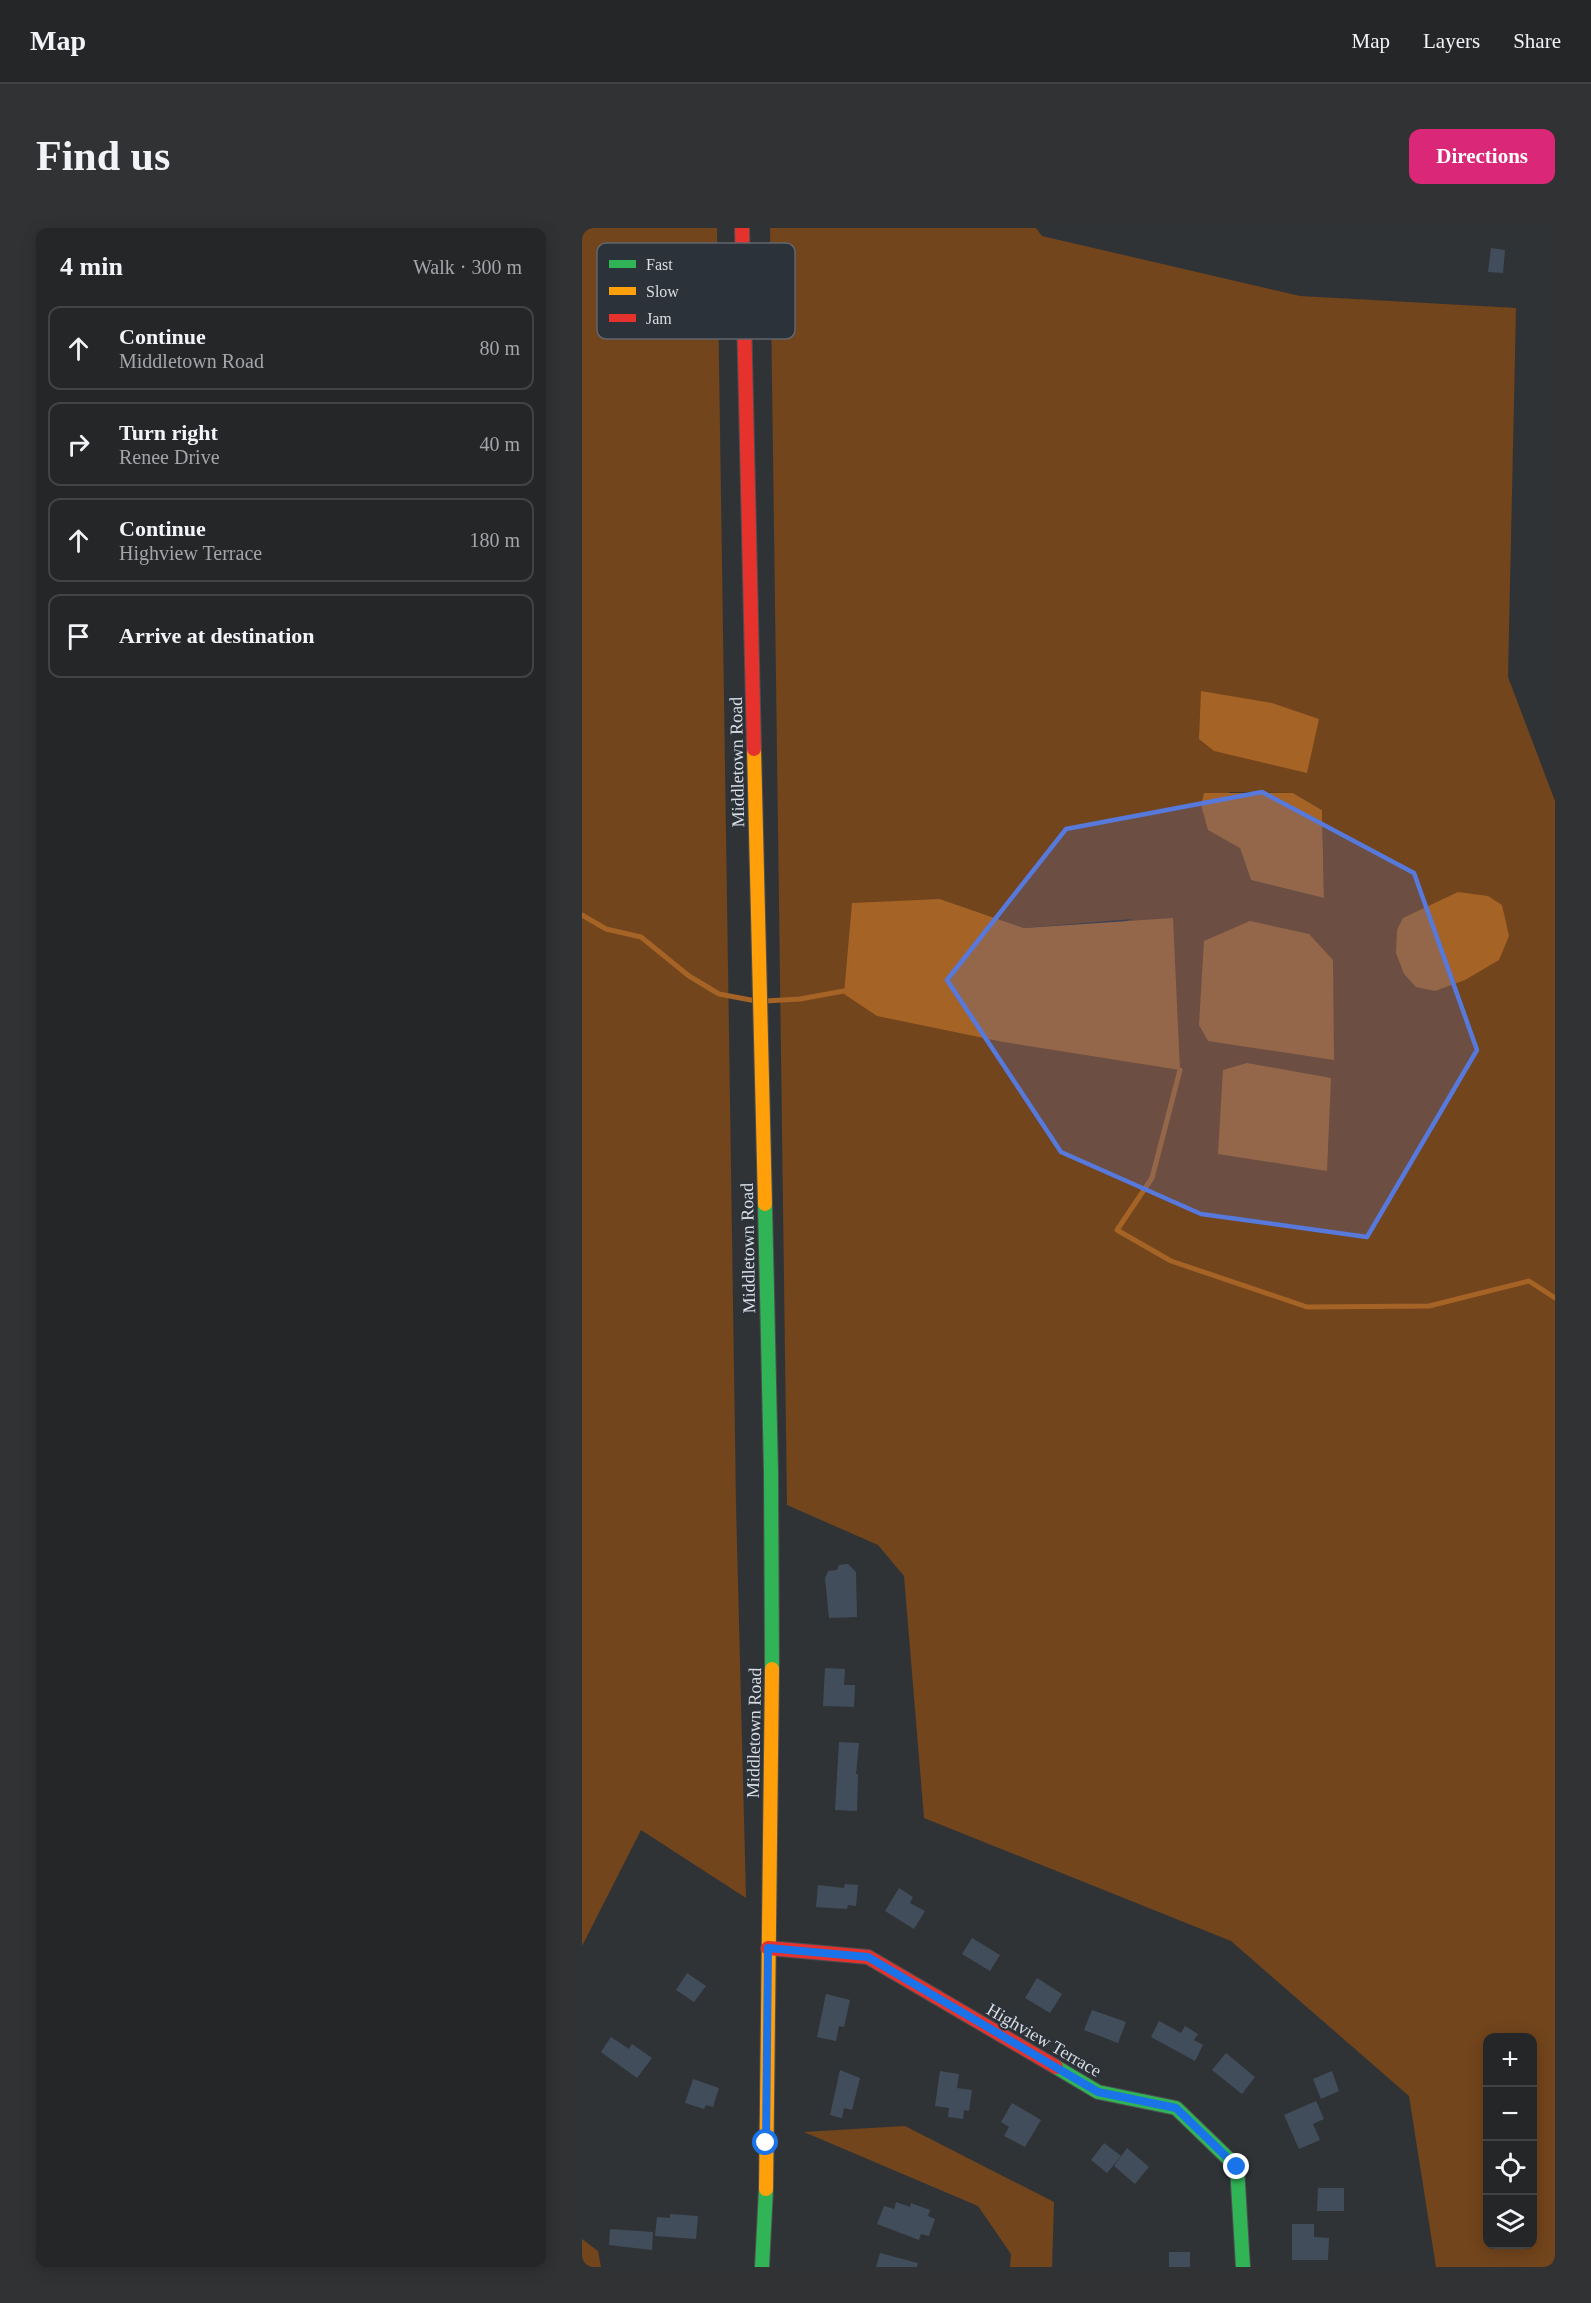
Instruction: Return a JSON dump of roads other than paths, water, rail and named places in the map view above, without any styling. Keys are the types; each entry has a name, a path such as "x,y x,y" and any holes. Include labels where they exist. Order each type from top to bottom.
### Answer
{"street":[{"name":"Middletown Road","path":"742,228 742,243"},
{"name":"Middletown Road","path":"745,339 773,1612 766,2187 762,2267"},
{"name":"Highview Terrace","path":"768,1948 868,1957 1098,2092 1176,2108 1237,2167 1242,2267"}],"waterway":[{"path":"582,915 606,929 641,937 689,976 719,994 756,1001"},
{"path":"765,1001 800,999 844,991"},
{"path":"1180,1070 1152,1178 1117,1230 1171,1261 1307,1307 1429,1306 1529,1281 1555,1298"}]}
